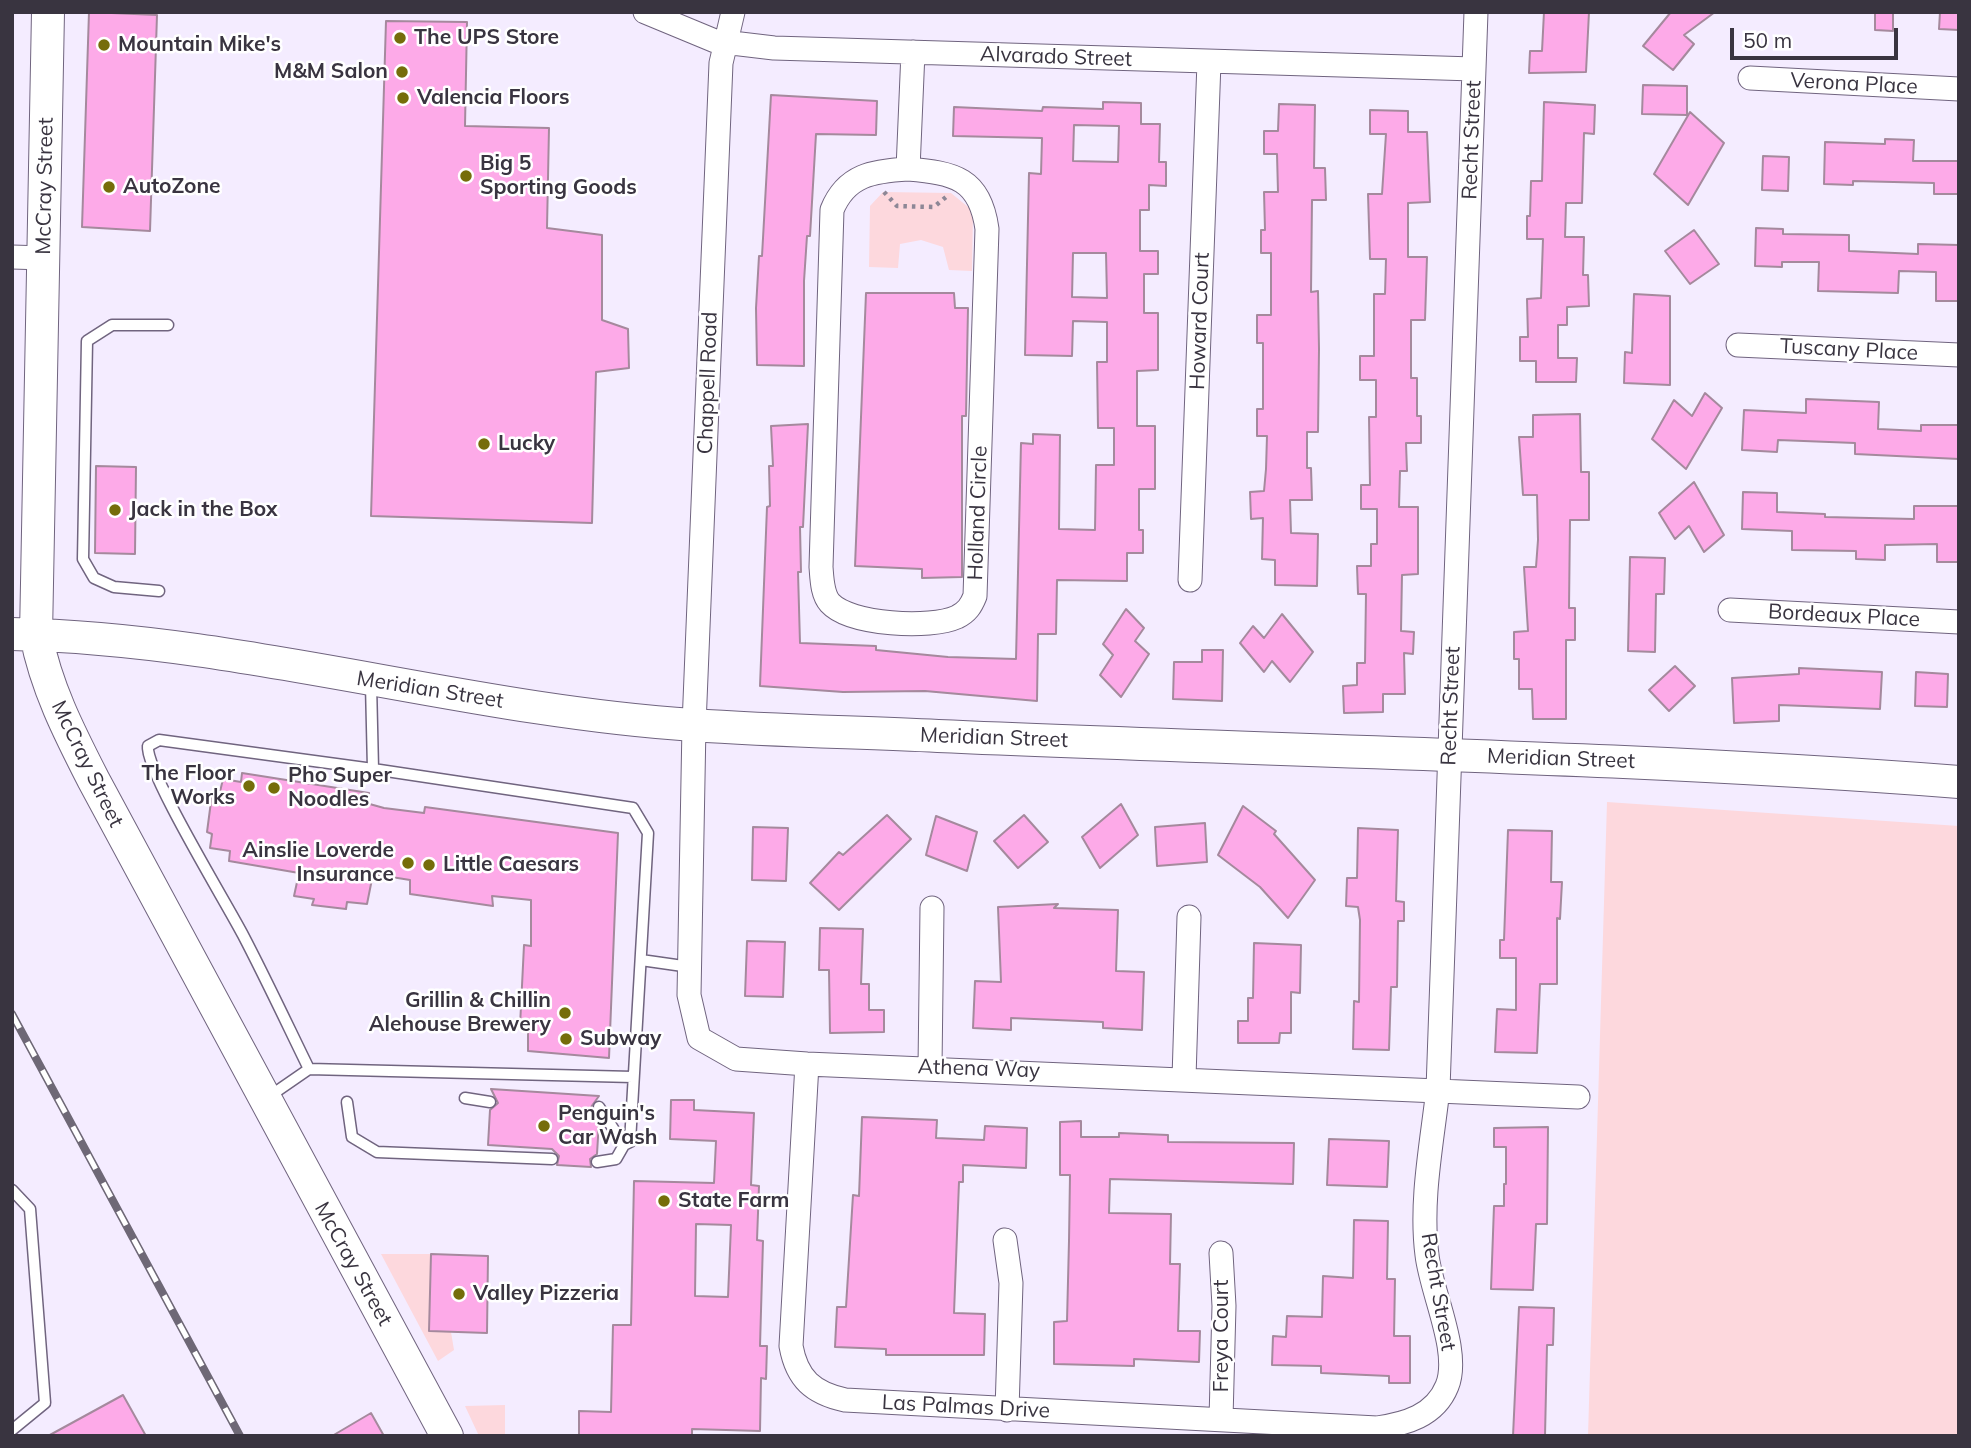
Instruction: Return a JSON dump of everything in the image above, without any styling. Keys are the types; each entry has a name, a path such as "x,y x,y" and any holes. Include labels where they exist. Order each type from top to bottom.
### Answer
{"street":[{"name":"McCray Street","path":"48,12 44,258 24,634 57,708 264,1100 447,1436"},
{"name":"Alvarado Street","path":"645,12 715,41 774,48 1474,69"},
{"name":"Chappell Road","path":"694,725 721,76 733,12"},
{"name":"Recht Street","path":"1442,1396 1450,1378 1450,1357 1426,1238 1426,1205 1438,1089 1476,12"},
{"path":"908,169 913,52"},
{"name":"Howard Court","path":"1190,580 1209,62"},
{"name":"Verona Place","path":"1750,78 1959,89"},
{"name":"Holland Circle","path":"908,169 926,170 965,181 981,201 987,229 975,596 971,605 959,616 926,623 873,620 839,611 827,599 821,567 832,210 838,195 857,177 877,171 908,169"},
{"path":"12,257 44,258"},
{"name":"Tuscany Place","path":"1738,345 1959,355"},
{"name":"Bordeaux Place","path":"1730,610 1959,622"},
{"name":"Meridian Street","path":"24,634 158,644 371,681 623,719 694,725 1768,767 1959,782"},
{"name":"Athena Way","path":"694,725 689,995 699,1038 736,1059 1578,1097"},
{"path":"930,1067 932,908"},
{"path":"1184,1078 1189,917"},
{"name":"Las Palmas Drive","path":"807,1064 790,1328 793,1358 800,1375 813,1390 845,1400 1377,1428 1403,1424 1420,1416 1442,1396"},
{"path":"1005,1240 1011,1283 1007,1410"},
{"name":"Freya Court","path":"1221,1253 1224,1306 1221,1419"}],"lane":[{"path":"159,591 114,587 94,578 83,559 85,418 88,341 112,325 168,325"},
{"path":"371,681 373,769"},
{"path":"309,1069 244,937 147,754 148,746 159,740 633,808 648,833 630,1142 624,1145 616,1159 597,1162"},
{"path":"641,960 690,967"},
{"path":"264,1100 309,1069 633,1077"},
{"path":"466,1098 490,1102"},
{"path":"347,1102 352,1137 377,1152 552,1159"},
{"path":"599,1107 624,1145"},
{"path":"12,1190 30,1209 45,1403 12,1430"}],"path":[{"path":"883,191 897,206 934,207 951,193"}],"shaded area":[{"path":"883,192 951,193 973,211 972,271 949,270 943,247 921,240 900,244 898,268 869,267 870,206"},
{"path":"1607,802 1959,826 1959,1436 1588,1436"},
{"path":"381,1254 431,1254 429,1331 451,1332 454,1350 438,1361"},
{"path":"505,1405 505,1436 479,1436 465,1406"}],"building":[{"path":"89,12 157,15 150,231 82,227"},
{"path":"1544,12 1589,12 1586,72 1529,73 1530,51 1542,51"},
{"path":"1671,12 1715,12 1684,35 1694,44 1673,70 1643,46"},
{"path":"1875,12 1893,12 1893,31 1875,30"},
{"path":"1940,12 1959,12 1959,30 1939,29"},
{"name":"Lucky","path":"386,21 467,22 465,126 549,128 547,228 602,235 602,320 628,329 629,368 596,372 592,523 371,516"},
{"path":"1643,85 1687,86 1687,115 1642,114"},
{"path":"771,95 877,101 876,135 816,134 810,236 807,236 804,281 804,366 757,365 756,308 759,256 762,256"},
{"path":"1103,102 1141,103 1141,124 1160,124 1159,162 1166,162 1166,186 1149,185 1149,210 1140,210 1140,251 1158,251 1158,274 1144,274 1144,313 1158,313 1158,370 1137,371 1137,426 1155,426 1155,489 1139,489 1139,530 1143,530 1143,553 1127,553 1127,581 1057,580 1056,634 1038,634 1037,701 925,691 843,692 760,686 767,507 770,506 769,466 773,466 771,426 808,424 803,527 800,527 801,572 798,572 800,643 876,646 876,650 948,657 1016,659 1021,443 1033,444 1033,434 1060,435 1059,529 1095,530 1096,465 1114,465 1114,428 1098,428 1097,362 1107,362 1107,322 1073,321 1072,356 1025,355 1029,173 1041,174 1042,138 953,136 954,107 1042,111 1043,107 1103,109","holes":["1074,125 1119,126 1118,162 1073,161","1073,253 1106,253 1107,298 1072,297"]},
{"path":"1544,102 1595,105 1594,134 1584,133 1582,203 1566,203 1565,237 1584,237 1583,275 1588,275 1589,306 1567,307 1567,325 1558,325 1558,358 1577,358 1576,382 1536,382 1536,361 1520,361 1520,337 1528,337 1527,299 1541,298 1543,239 1527,239 1527,216 1530,216 1531,181 1542,181"},
{"path":"1279,104 1315,105 1314,168 1325,168 1326,200 1312,200 1311,292 1318,291 1319,349 1318,432 1307,432 1307,468 1311,468 1312,500 1290,500 1291,533 1318,534 1317,586 1275,585 1275,560 1262,559 1263,518 1251,519 1250,492 1264,491 1266,469 1267,436 1257,436 1257,409 1263,409 1263,343 1257,343 1257,315 1271,315 1271,253 1261,253 1261,230 1265,230 1264,192 1278,192 1277,154 1264,154 1264,131 1278,131"},
{"path":"1370,110 1408,111 1408,132 1427,132 1430,202 1408,203 1408,257 1427,257 1425,320 1411,320 1411,378 1417,378 1417,416 1421,416 1421,443 1406,443 1407,471 1400,471 1399,507 1418,507 1418,574 1402,575 1401,631 1414,632 1413,654 1404,653 1405,694 1383,694 1383,712 1344,713 1343,686 1357,685 1357,663 1365,663 1366,594 1358,594 1357,566 1371,566 1371,544 1377,544 1377,509 1361,509 1361,485 1370,485 1369,417 1376,417 1376,380 1360,380 1360,356 1374,356 1374,294 1385,294 1386,259 1370,259 1368,194 1382,194 1386,134 1370,134"},
{"path":"1690,112 1724,143 1688,205 1654,174"},
{"path":"1885,139 1914,140 1913,161 1959,161 1959,194 1934,194 1934,183 1853,181 1853,185 1824,184 1825,142 1885,144"},
{"path":"1763,156 1789,157 1788,191 1762,190"},
{"path":"1756,228 1783,229 1783,234 1849,235 1849,251 1918,254 1918,244 1959,245 1959,301 1936,301 1936,272 1899,271 1898,293 1818,291 1819,262 1782,262 1782,267 1755,266"},
{"path":"1694,230 1719,264 1690,284 1665,251"},
{"path":"866,293 954,293 955,308 968,308 966,416 962,416 962,577 922,578 922,569 855,566"},
{"path":"1634,294 1670,296 1670,385 1624,383 1625,352 1632,353"},
{"path":"1705,393 1722,408 1686,469 1652,439 1674,400 1692,416"},
{"path":"1806,399 1879,402 1878,429 1921,431 1921,425 1959,425 1959,459 1855,454 1855,443 1778,440 1777,452 1742,450 1744,410 1806,413"},
{"path":"1580,414 1581,472 1589,472 1589,520 1570,520 1569,608 1575,608 1575,640 1566,640 1566,719 1533,719 1532,689 1519,689 1519,659 1514,659 1514,632 1528,631 1524,567 1536,567 1538,540 1537,495 1523,495 1519,437 1533,437 1533,415"},
{"name":"Jack in the Box","path":"96,466 136,467 135,554 95,553"},
{"path":"1694,482 1724,535 1704,552 1689,526 1675,539 1659,513"},
{"path":"1743,492 1777,493 1777,512 1825,514 1825,517 1914,519 1914,506 1959,506 1959,562 1937,562 1937,544 1885,545 1885,560 1856,559 1856,551 1792,550 1792,531 1742,529"},
{"path":"1630,557 1665,558 1664,594 1656,594 1655,652 1628,651"},
{"path":"1126,609 1144,628 1135,641 1149,654 1121,697 1100,675 1113,655 1103,644"},
{"path":"1282,614 1313,652 1290,682 1272,661 1264,672 1240,643 1253,626 1264,638"},
{"path":"1202,650 1223,650 1222,701 1173,699 1174,662 1202,662"},
{"path":"1675,666 1695,686 1669,711 1649,690"},
{"path":"1799,668 1882,672 1880,709 1779,705 1779,721 1734,723 1732,678 1799,674"},
{"path":"1916,672 1948,674 1947,707 1915,706"},
{"path":"242,773 369,793 366,803 384,808 424,813 425,807 618,833 609,1058 528,1051 528,1027 520,1026 524,945 531,946 531,900 492,896 493,906 410,894 410,880 373,874 367,904 347,902 346,909 312,905 314,899 294,896 299,873 229,861 230,851 210,848 212,834 207,832 212,794 219,796 223,779 241,782"},
{"path":"1121,804 1138,835 1100,868 1082,837"},
{"path":"1243,806 1276,831 1274,834 1315,880 1288,918 1260,887 1218,855"},
{"path":"887,815 911,839 839,910 810,883 839,852 843,855"},
{"path":"1024,815 1048,842 1018,868 994,841"},
{"path":"936,816 977,832 967,871 926,855"},
{"path":"1205,823 1207,862 1157,866 1155,827"},
{"path":"753,827 788,828 786,881 752,880"},
{"path":"1358,828 1398,830 1396,901 1404,902 1404,921 1398,921 1397,987 1391,987 1389,1050 1353,1049 1354,1001 1359,1002 1360,920 1358,907 1346,906 1347,878 1357,878"},
{"path":"1508,830 1552,831 1551,882 1562,882 1560,919 1557,918 1557,984 1540,984 1537,1053 1495,1052 1497,1009 1516,1010 1516,958 1500,958 1500,940 1504,940"},
{"path":"1058,904 1054,908 1118,910 1116,971 1144,972 1142,1030 1103,1028 1103,1022 1011,1018 1011,1030 973,1028 975,981 1001,982 998,907"},
{"path":"820,928 863,929 861,984 869,984 869,1010 884,1010 884,1032 830,1033 829,970 819,970"},
{"path":"747,941 785,942 783,997 745,996"},
{"path":"1254,943 1301,945 1300,993 1291,992 1291,1033 1280,1033 1279,1043 1238,1043 1238,1021 1248,1021 1248,998 1253,998"},
{"name":"Penguin's Car Wash","path":"491,1089 599,1096 591,1107 599,1121 597,1154 590,1159 591,1167 557,1165 559,1156 552,1149 488,1145 490,1110 498,1103"},
{"path":"671,1100 694,1100 694,1110 754,1113 751,1185 759,1186 757,1240 763,1241 760,1346 767,1346 766,1379 761,1378 760,1431 692,1429 692,1436 579,1436 579,1411 611,1412 613,1325 631,1325 634,1181 714,1183 716,1141 670,1139","holes":["696,1224 731,1225 728,1297 695,1296"]},
{"path":"862,1117 937,1120 936,1138 984,1140 985,1126 1027,1128 1026,1168 963,1165 963,1182 959,1182 954,1313 985,1314 984,1355 886,1355 886,1349 835,1347 837,1307 846,1307 853,1195 859,1196"},
{"path":"1081,1121 1081,1137 1119,1137 1119,1133 1168,1135 1168,1142 1294,1143 1293,1184 1110,1179 1109,1213 1171,1214 1170,1264 1180,1264 1178,1331 1200,1331 1199,1362 1134,1359 1134,1366 1054,1364 1054,1322 1067,1321 1069,1241 1070,1175 1060,1175 1060,1122"},
{"path":"1548,1127 1547,1224 1536,1224 1533,1290 1491,1289 1494,1206 1504,1206 1506,1184 1506,1147 1494,1147 1494,1128"},
{"path":"1329,1139 1389,1141 1387,1187 1327,1185"},
{"path":"1354,1220 1388,1221 1387,1279 1395,1279 1394,1336 1410,1336 1410,1383 1389,1383 1389,1376 1321,1373 1321,1366 1272,1365 1273,1336 1286,1337 1287,1316 1322,1317 1323,1276 1353,1278"},
{"name":"Valley Pizzeria","path":"431,1254 488,1256 487,1333 429,1331"},
{"path":"1519,1307 1554,1308 1553,1345 1547,1345 1545,1436 1513,1436"},
{"path":"123,1395 146,1436 48,1436"},
{"path":"371,1413 384,1436 332,1436"}],"railway":[{"path":"12,1014 240,1436"}],"place":[{"name":"The UPS Store","path":"400,38"},
{"name":"Mountain Mike's","path":"104,45"},
{"name":"M&M Salon","path":"402,72"},
{"name":"Valencia Floors","path":"403,98"},
{"name":"Big 5 Sporting Goods","path":"466,176"},
{"name":"AutoZone","path":"109,187"},
{"name":"Lucky","path":"484,444"},
{"name":"Jack in the Box","path":"115,510"},
{"name":"The Floor Works","path":"249,786"},
{"name":"Pho Super Noodles","path":"274,788"},
{"name":"Ainslie Loverde Insurance","path":"408,863"},
{"name":"Little Caesars","path":"429,865"},
{"name":"Grillin & Chillin Alehouse Brewery","path":"565,1013"},
{"name":"Subway","path":"566,1039"},
{"name":"Penguin's Car Wash","path":"544,1126"},
{"name":"State Farm","path":"664,1201"},
{"name":"Valley Pizzeria","path":"459,1294"}]}
